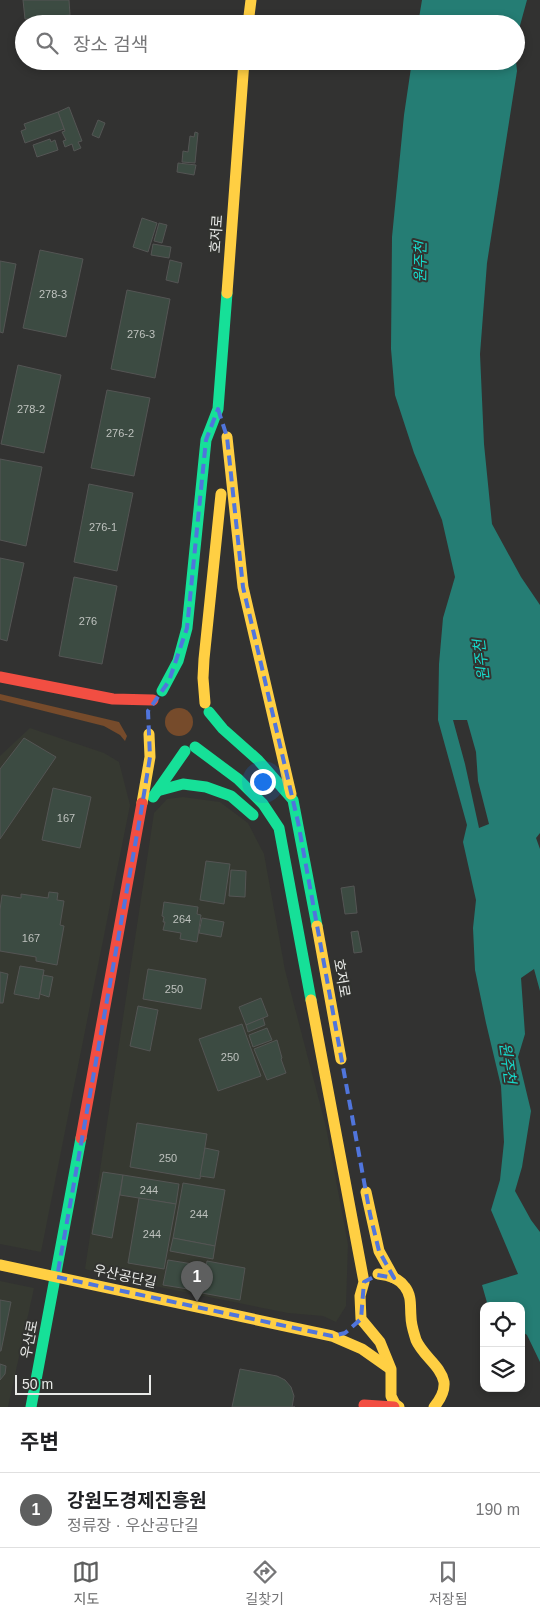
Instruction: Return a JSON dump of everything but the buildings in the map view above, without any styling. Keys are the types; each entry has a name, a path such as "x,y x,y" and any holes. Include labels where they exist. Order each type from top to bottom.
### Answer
{"street":[{"path":"249,15 251,0"},
{"name":"호저로","path":"218,409 243,70"},
{"path":"218,409 227,437 243,587 293,800"},
{"path":"148,711 153,700 162,691 178,661 187,628 206,440 218,409"},
{"path":"141,812 198,743 210,722 203,678 204,659 227,437"},
{"path":"0,678 113,699 153,700"},
{"path":"162,691 180,688"},
{"name":"호저로","path":"194,692 223,729 258,760 293,800 343,1072"},
{"path":"113,699 134,710"},
{"name":"우산로","path":"31,1407 57,1277 141,812 150,756 148,729 165,748 198,743"},
{"path":"198,743 263,804 279,828 364,1282 355,1324 345,1333 332,1336"},
{"path":"157,791 183,784 206,787 231,796 254,816 258,823"},
{"path":"272,846 291,895"},
{"path":"363,1180 379,1251 394,1278"},
{"name":"우산공단길","path":"0,1265 332,1336 376,1356 391,1369"},
{"path":"364,1282 371,1276 386,1274 401,1282 410,1295 413,1330 420,1349 440,1372 444,1386 443,1402 434,1407"},
{"path":"355,1324 380,1342 391,1369 391,1396 399,1407"},
{"path":"367,1406 394,1407"}],"highlighted area":[{"path":"218,409 227,437 243,587 298,822 370,1214 379,1251 394,1278 377,1275 364,1282 361,1319 345,1333 332,1336 57,1277 150,757 148,711 169,681 187,628 206,440"}],"shaded area":[{"path":"0,694 119,722 127,736 125,741 120,735 104,726 0,700"},
{"path":"179,708 189,712 193,722 189,732 179,736 169,732 165,722 169,712"},
{"path":"30,728 104,753 119,762 130,805 41,1252 0,1244 0,756"},
{"path":"183,797 220,802 248,823 264,854 285,970 326,1127 348,1244 346,1306 336,1322 323,1316 288,1313 119,1279 85,1269 154,813 167,799"},
{"path":"0,1281 34,1288 8,1407 0,1407"}],"water":[{"path":"422,0 527,0 523,15 420,15"},
{"name":"원주천","path":"411,70 517,70 487,263 480,354 484,444 492,524 521,577 540,605 540,833 536,838 540,849 540,991 534,969 521,978 525,1034 518,1057 531,1111 522,1167 515,1191 540,1232 540,1362 525,1334 525,1302 487,1302 482,1285 518,1274 491,1210 500,1180 504,1142 501,1086 475,970 473,928 476,900 463,842 467,825 438,720 439,664 443,618 455,577 442,520 414,453 395,395 391,349 392,237 404,115","holes":["453,720 467,720 476,752 478,781 489,824 479,828"]}],"traffic: fast":[{"path":"162,691 178,661 187,628 206,440 218,409 227,293"},
{"path":"209,712 223,729 258,760 293,800 317,926"},
{"path":"195,747 238,779 263,804 279,828 311,1000"},
{"path":"153,797 185,751"},
{"path":"157,791 183,784 206,787 231,796 253,815"},
{"path":"31,1407 81,1138"}],"traffic: slow":[{"path":"249,15 251,0"},
{"path":"227,293 243,70"},
{"path":"227,437 243,587 291,794"},
{"path":"205,703 204,659 221,494"},
{"path":"142,803 150,757 149,734"},
{"path":"317,926 341,1059"},
{"path":"311,1000 364,1282 360,1296 361,1319 380,1342 391,1369 391,1396 399,1407"},
{"path":"366,1192 379,1251 394,1278"},
{"path":"0,1265 332,1336 362,1349 389,1368"},
{"path":"378,1274 397,1279 403,1284 409,1294 416,1340 436,1366 444,1382 442,1396 434,1407"}],"traffic: jam":[{"path":"0,677 113,699 153,700"},
{"path":"81,1138 142,803"},
{"path":"364,1405 394,1407"}],"place":[{"name":"강원도경제진흥원","path":"197,1302"}]}
